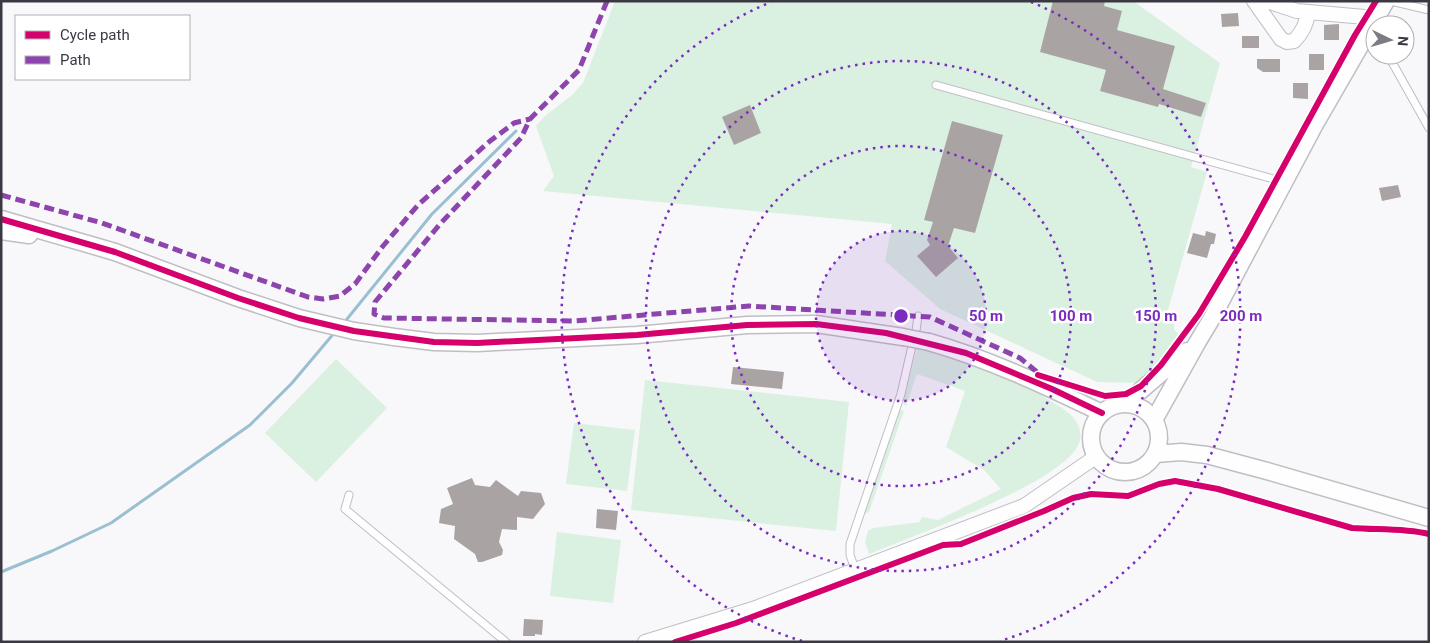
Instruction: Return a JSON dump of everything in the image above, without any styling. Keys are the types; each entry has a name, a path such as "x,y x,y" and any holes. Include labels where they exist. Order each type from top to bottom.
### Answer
{"street":[{"path":"1254,1 1281,39 1287,42 1294,41 1299,36 1308,18 1308,12"},
{"path":"1266,1 1297,11 1365,24"},
{"path":"1379,15 1386,1"},
{"path":"1154,420 1212,318 1314,126 1365,41"},
{"path":"1,218 154,265 238,298 298,318 354,331 434,342 477,343 637,335 746,325 816,324 911,338 966,353 1052,389 1102,413"},
{"path":"1,231 73,240"},
{"path":"1125,404 1197,342"},
{"path":"1125,404 1136,406 1146,411 1154,420 1159,436 1155,454 1149,462 1141,468 1126,471 1112,469 1103,463 1092,445 1095,423 1102,413 1117,405 1125,404"},
{"path":"1155,454 1181,452 1233,461 1429,518"},
{"path":"645,642 753,609 1024,506 1097,456"}],"lane":[{"path":"1391,1 1429,10"},
{"path":"1394,65 1429,128"},
{"path":"936,86 1284,182"},
{"path":"855,569 850,555 850,544 901,394 911,338 918,316"},
{"path":"349,495 344,510 506,642"}],"green space":[{"path":"615,1 1133,1 1220,63 1191,167 1207,172 1166,317 1174,321 1174,330 1181,336 1139,383 1097,382 940,309 885,261 892,224 543,191 554,176 536,126 583,83"},
{"path":"917,348 997,373 1043,394 1043,396 1069,413 1074,419 1080,432 1080,440 1070,456 1049,472 1020,489 986,506 869,554 865,542 868,531 873,528 920,522 922,517 938,520 1001,489 984,470 946,447 965,391 917,374 906,406 903,403"},
{"path":"336,359 387,408 316,482 265,433"},
{"path":"645,380 849,402 836,531 631,510"},
{"path":"895,408 904,411 869,512 861,515"},
{"path":"574,423 635,430 627,491 566,484"},
{"path":"557,532 621,540 613,603 550,596"}],"building":[{"path":"1053,1 1105,1 1104,6 1122,11 1117,30 1175,46 1163,89 1206,103 1201,117 1159,104 1158,107 1100,91 1106,70 1040,52"},
{"path":"1238,13 1239,26 1222,27 1221,14"},
{"path":"1339,24 1339,40 1324,40 1324,25"},
{"path":"1242,36 1259,36 1259,48 1242,48"},
{"path":"1309,54 1324,54 1324,70 1309,70"},
{"path":"1257,59 1280,59 1280,72 1263,72 1257,68"},
{"path":"1293,83 1308,83 1308,99 1293,98"},
{"path":"750,105 761,133 734,145 722,117"},
{"path":"952,121 1003,135 975,233 954,228 948,246 958,258 936,277 917,256 930,245 927,240 933,222 924,220"},
{"path":"1398,185 1401,197 1382,201 1379,188"},
{"path":"1206,231 1216,234 1214,244 1211,244 1207,258 1187,253 1193,233 1205,236"},
{"path":"733,367 784,372 782,389 731,384"},
{"path":"472,478 475,485 490,487 496,480 518,496 521,491 541,493 545,504 533,519 517,517 517,530 502,529 499,542 503,550 502,555 482,562 478,562 475,554 454,539 455,526 439,523 441,509 453,504 447,488"},
{"path":"597,509 618,511 616,530 596,528"},
{"path":"524,619 543,620 542,635 523,636"}],"waterway":[{"path":"343,324 432,214 516,131"},
{"path":"1,572 52,551 111,523 250,425 292,383 335,332"}],"marked path":[{"path":"607,1 579,70 530,119 521,138 440,224 375,302 374,314 384,318 574,321 749,306 930,317 1020,358 1042,376"},
{"path":"1,195 102,223 308,297 323,299 340,296 355,284 383,246 418,205 490,141 514,123 530,119"}],"cycle path":[{"path":"1038,375 1105,396 1126,394 1141,386 1161,365 1199,314 1245,237 1355,35 1376,1"},
{"path":"1,219 115,252 238,298 299,318 354,331 434,342 477,343 637,335 747,325 816,324 886,333 966,353 1052,389 1102,413"},
{"path":"675,642 736,623 943,545 961,544 1073,498 1091,494 1128,496 1159,484 1175,481 1218,489 1352,528 1400,530 1429,534"}]}
